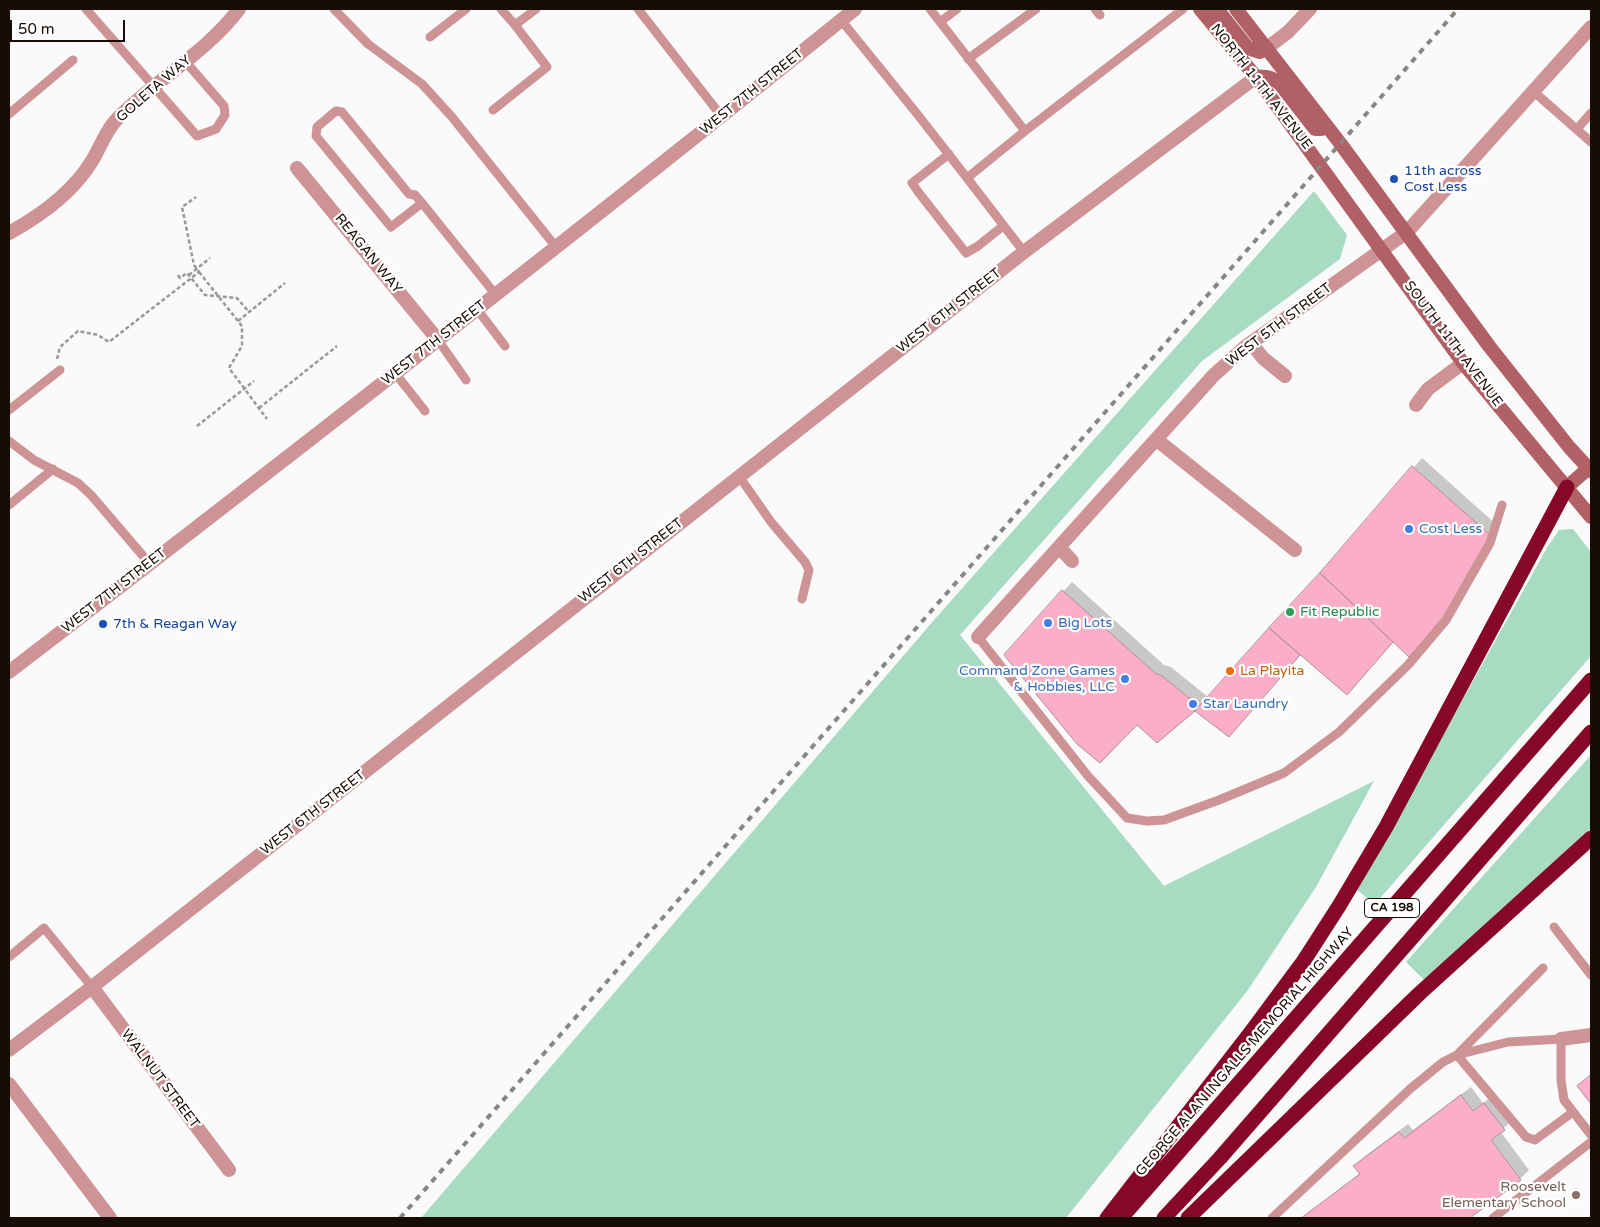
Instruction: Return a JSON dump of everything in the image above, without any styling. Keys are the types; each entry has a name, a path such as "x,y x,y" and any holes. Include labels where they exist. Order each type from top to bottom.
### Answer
{"highway":[{"path":"1107,1218 1251,1032 1303,962 1339,906 1386,827 1567,488"},
{"name":"GEORGE ALAN INGALLS MEMORIAL HIGHWAY","path":"1121,1218 1591,680"},
{"name":"CA 198","path":"1164,1218 1220,1158 1591,732"},
{"path":"1188,1218 1420,993 1591,838"}],"main road":[{"name":"NORTH 11TH AVENUE","path":"1200,9 1256,77 1321,166"},
{"path":"1217,9 1248,48 1260,52 1267,48"},
{"name":"NORTH 11TH AVENUE","path":"1236,9 1340,143"},
{"path":"1256,77 1266,76 1280,84 1315,129 1327,126"},
{"name":"SOUTH 11TH AVENUE","path":"1340,143 1488,346 1569,447 1591,469"},
{"name":"SOUTH 11TH AVENUE","path":"1321,166 1464,363 1591,517"},
{"path":"1567,488 1591,469"}],"street":[{"name":"GOLETA WAY","path":"9,233 37,216 68,191 91,163 116,120 214,36 239,9"},
{"name":"WEST 7TH STREET","path":"9,672 395,374 855,9"},
{"path":"1267,48 1288,32 1310,9"},
{"name":"WEST 5TH STREET","path":"978,637 1213,376 1251,342 1406,232 1591,27"},
{"name":"WEST 6TH STREET","path":"11,1044 92,988 1024,252 1256,77"},
{"name":"REAGAN WAY","path":"297,168 438,340"},
{"path":"1251,342 1263,358 1285,376"},
{"path":"1416,405 1428,389 1464,363"},
{"path":"1156,440 1295,550"},
{"path":"1059,547 1072,561"},
{"name":"WALNUT STREET","path":"92,988 229,1170"},
{"path":"1561,1040 1591,1036"},
{"path":"9,1084 110,1218"}],"lane":[{"path":"86,9 197,136 216,129 226,115 224,106 185,61"},
{"path":"334,9 368,44 422,84 452,117 556,247"},
{"path":"430,37 466,9"},
{"path":"493,110 547,67 501,9"},
{"path":"515,26 536,9"},
{"path":"638,9 722,116"},
{"path":"930,9 1025,131"},
{"path":"940,22 957,9"},
{"path":"968,59 1036,9"},
{"path":"967,178 1183,9"},
{"path":"841,20 918,114 1024,252"},
{"path":"9,114 72,60"},
{"path":"1533,91 1591,142"},
{"path":"422,203 391,227 316,136 317,126 336,111 342,112 409,194 415,195 422,203 496,294"},
{"path":"1577,129 1591,114"},
{"path":"949,154 912,183 919,194 966,253 1003,226"},
{"path":"477,309 505,346"},
{"path":"438,340 466,380"},
{"path":"9,410 60,370"},
{"path":"395,374 425,411"},
{"path":"9,441 34,460 78,483 91,495 150,564"},
{"path":"9,505 53,469"},
{"path":"739,476 771,522 805,562 809,570 802,598"},
{"path":"978,637 1088,776 1127,818 1147,821 1164,820 1284,774 1339,732 1408,665 1446,620 1490,543 1502,505"},
{"path":"1554,927 1591,975"},
{"path":"9,957 44,928 92,988"},
{"path":"1457,1055 1543,968"},
{"path":"1272,1218 1410,1089 1443,1062 1457,1055 1508,1042 1561,1040 1561,1080 1564,1100 1591,1135"},
{"path":"1457,1055 1526,1138 1535,1140 1573,1112"},
{"path":"1493,1218 1591,1142"}],"path":[{"path":"196,197 182,207 194,265 242,326 242,346 229,368 267,419"},
{"path":"189,275 210,258"},
{"path":"178,275 180,278 187,272 205,295 238,298 249,312"},
{"path":"60,370 56,360 60,347 78,331 98,336 109,342 199,272"},
{"path":"238,321 285,283"},
{"path":"259,408 337,346"},
{"path":"196,426 254,381"}],"green space":[{"path":"1314,191 1347,235 1340,259 1202,361 960,635 1164,886 1374,781 1316,887 1248,990 1066,1218 421,1218 934,620"},
{"path":"1573,529 1591,552 1591,656 1375,904 1357,890 1548,546 1559,530"},
{"path":"1591,755 1591,828 1424,980 1406,962"}],"building":[{"path":"1412,466 1490,535 1446,615 1409,657 1320,573"},
{"path":"1320,573 1393,642 1347,695 1269,628"},
{"path":"1062,590 1155,673 1162,676 1199,706 1157,743 1137,725 1100,763 1077,744 1004,655"},
{"path":"1269,628 1300,655 1229,737 1195,711"},
{"path":"1591,1075 1591,1104 1577,1086"},
{"path":"1461,1095 1473,1111 1484,1103 1505,1130 1491,1140 1521,1180 1470,1218 1301,1218 1360,1174 1353,1166 1399,1132 1404,1138"}],"railway":[{"path":"400,1218 1458,9"}],"place":[{"name":"11th across Cost Less","path":"1394,179"},
{"name":"Cost Less","path":"1409,529"},
{"name":"Fit Republic","path":"1290,612"},
{"name":"Big Lots","path":"1048,623"},
{"name":"7th & Reagan Way","path":"103,624"},
{"name":"La Playita","path":"1230,671"},
{"name":"Command Zone Games & Hobbies, LLC","path":"1125,679"},
{"name":"Star Laundry","path":"1193,704"},
{"name":"Roosevelt Elementary School","path":"1576,1195"}]}
